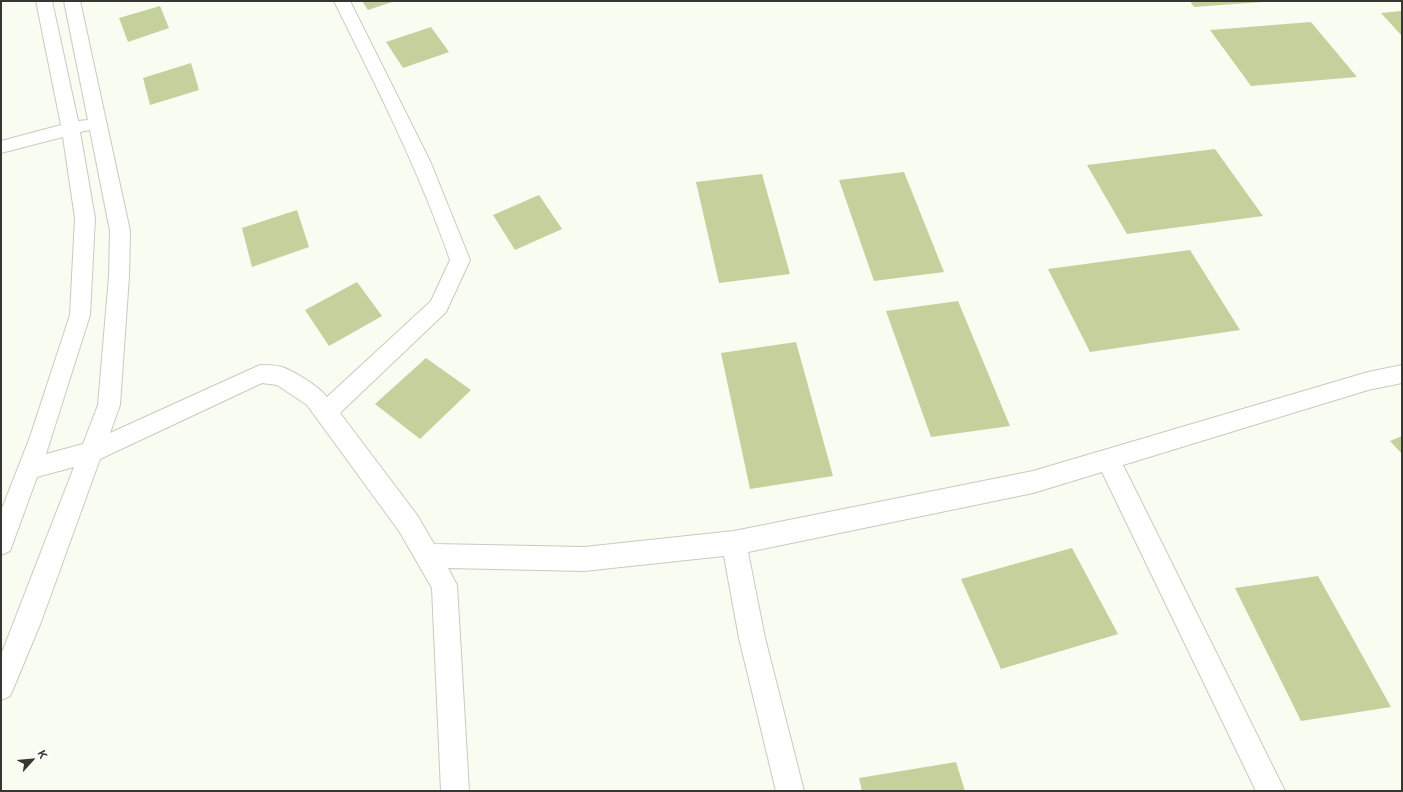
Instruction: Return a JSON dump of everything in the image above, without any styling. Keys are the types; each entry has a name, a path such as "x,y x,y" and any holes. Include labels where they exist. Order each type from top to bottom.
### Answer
{"street":[{"path":"1,543 29,469 80,315 85,218 71,130 44,1"},
{"path":"1,687 28,622 108,405 119,276 120,231 72,1"},
{"path":"326,412 439,306 460,260 448,222 410,138 342,1"},
{"path":"1,146 71,130 97,121"},
{"path":"29,469 91,452 260,374 281,376 315,398 408,523 444,585 455,791"},
{"path":"427,556 584,559 734,543 1033,482 1368,381 1402,374"},
{"path":"1108,460 1271,791"},
{"path":"734,543 752,638 790,791"}],"building":[{"path":"362,1 395,1 368,10"},
{"path":"1190,1 1262,1 1262,2 1194,7"},
{"path":"160,6 169,28 128,42 119,18"},
{"path":"1402,11 1402,36 1381,13"},
{"path":"1311,22 1357,77 1251,86 1210,30"},
{"path":"431,27 449,52 403,68 386,42"},
{"path":"191,63 199,90 150,105 143,78"},
{"path":"1215,149 1263,216 1127,234 1087,165"},
{"path":"904,172 944,272 874,281 839,180"},
{"path":"762,174 790,274 719,283 696,182"},
{"path":"539,195 562,229 515,250 493,215"},
{"path":"297,210 309,247 252,267 242,228"},
{"path":"1190,250 1240,330 1090,352 1048,269"},
{"path":"357,282 382,316 329,346 305,310"},
{"path":"958,301 1010,426 931,437 886,311"},
{"path":"796,342 833,476 750,489 721,353"},
{"path":"426,358 471,390 420,439 375,404"},
{"path":"1402,436 1402,454 1390,441"},
{"path":"1072,548 1118,634 1001,669 961,579"},
{"path":"1318,576 1391,707 1301,721 1235,588"},
{"path":"956,762 965,791 862,791 859,778"}]}
